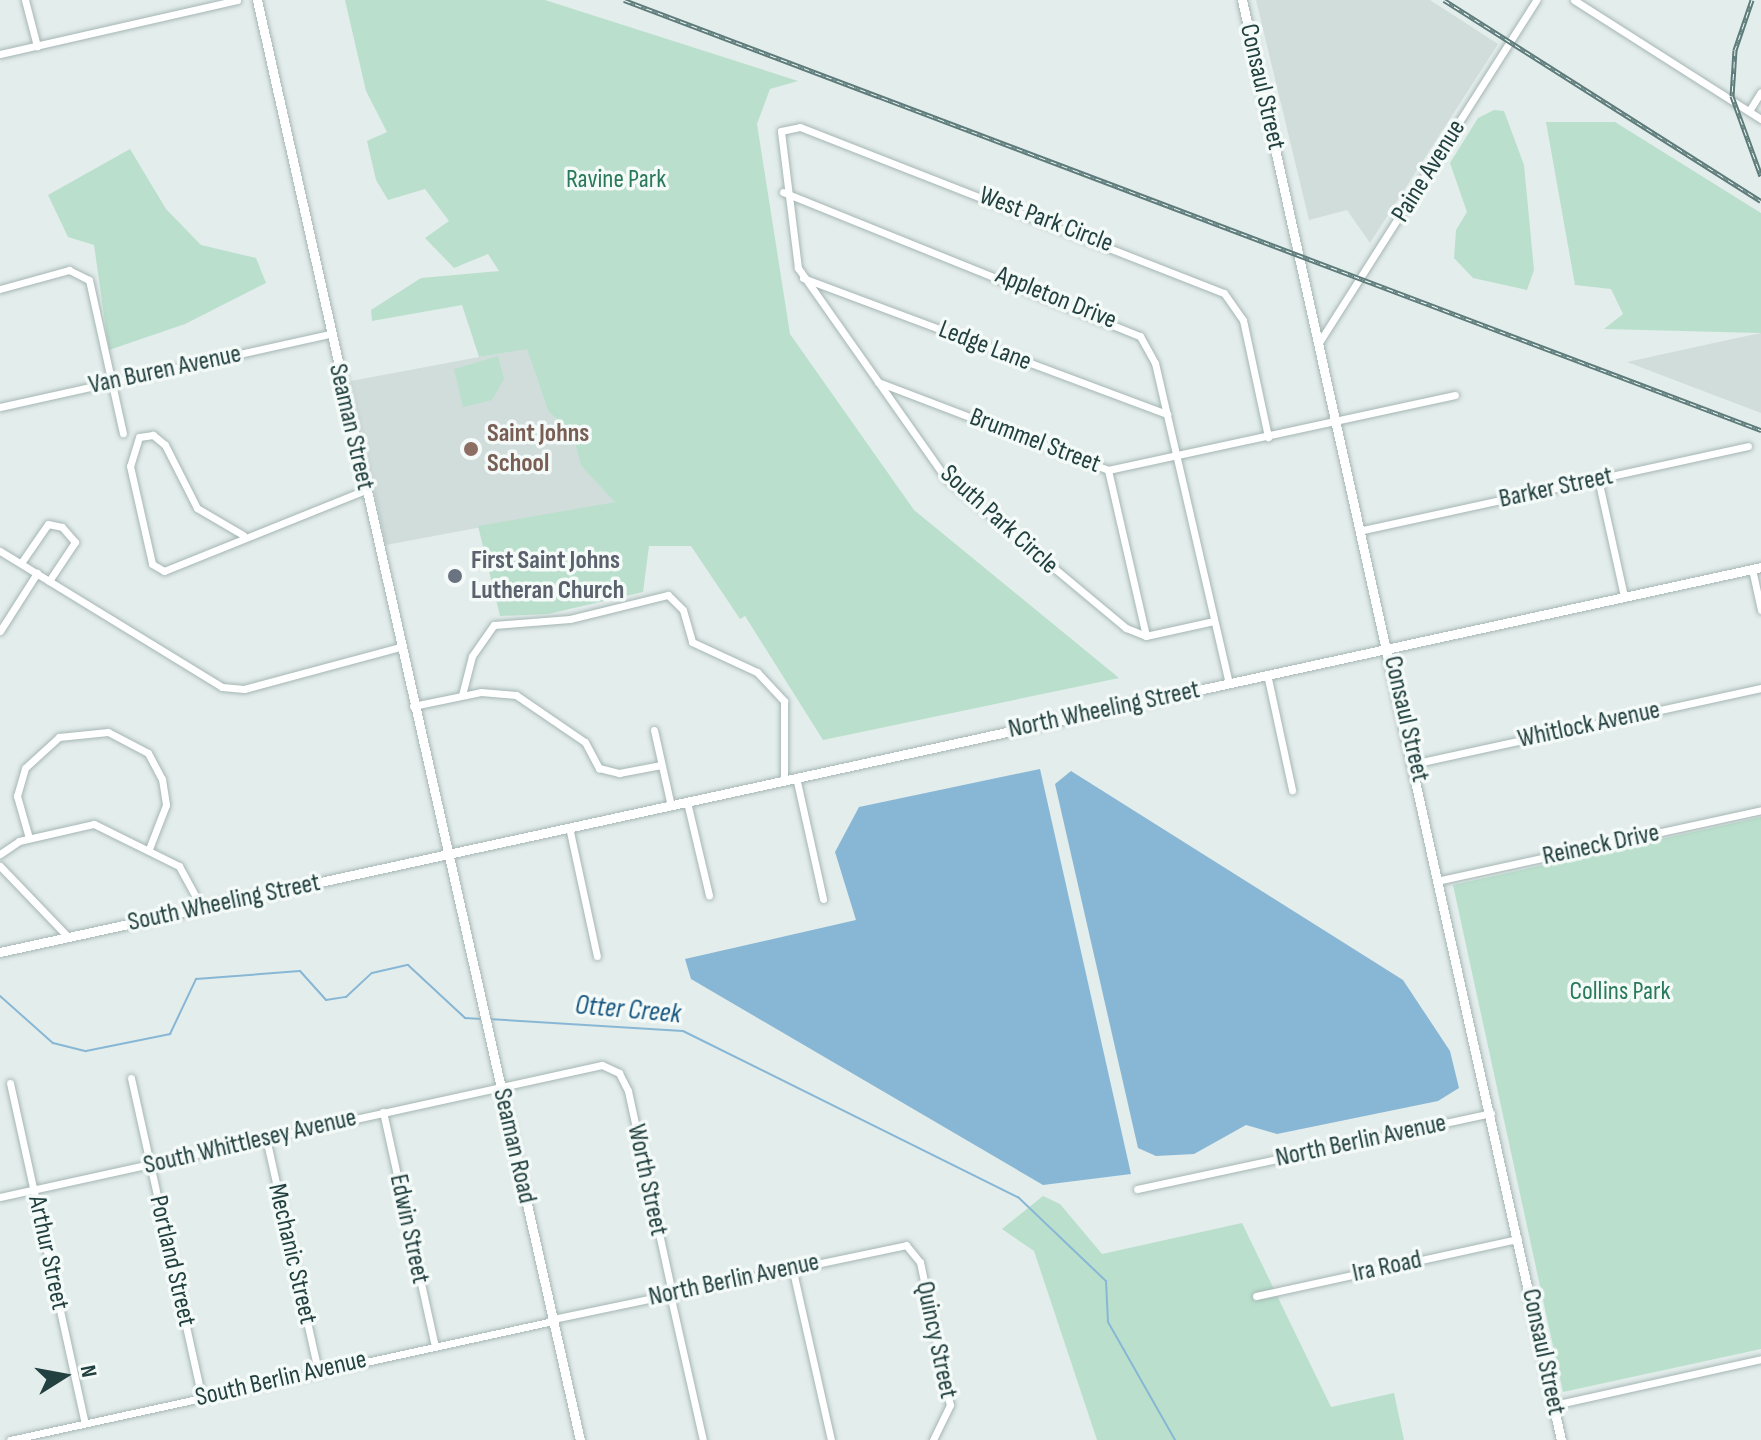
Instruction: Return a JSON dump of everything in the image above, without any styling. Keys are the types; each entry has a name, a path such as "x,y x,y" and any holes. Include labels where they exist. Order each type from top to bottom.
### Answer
{"street":[{"path":"25,0 37,46"},
{"path":"0,54 237,0"},
{"name":"Seaman Street","path":"257,0 447,853"},
{"name":"Consaul Street","path":"1242,0 1417,763 1561,1440"},
{"name":"Paine Avenue","path":"1320,341 1536,0"},
{"path":"1574,0 1761,119"},
{"path":"1749,111 1761,92"},
{"name":"West Park Circle","path":"783,192 777,139 786,127 800,127 1192,275 1224,293 1243,320 1268,437"},
{"name":"South Park Circle","path":"783,192 803,278 945,477 1110,617 1146,636"},
{"name":"Appleton Drive","path":"783,192 1133,330 1151,352 1229,683"},
{"path":"0,289 69,270 84,275 123,433"},
{"name":"Ledge Lane","path":"803,278 1167,414"},
{"name":"Van Buren Avenue","path":"0,407 330,334"},
{"name":"Brummel Street","path":"876,381 1108,470 1178,458 1455,395"},
{"path":"243,535 197,508 153,435 131,447 154,567 174,568 243,535 365,490"},
{"name":"Barker Street","path":"1363,530 1748,446"},
{"path":"1108,470 1146,636 1214,621"},
{"path":"1598,479 1624,596"},
{"path":"21,563 48,524 62,527 75,542 49,581"},
{"path":"0,551 222,687 244,689 400,647"},
{"path":"1756,568 1761,610"},
{"name":"North Wheeling Street","path":"447,853 1756,568"},
{"path":"0,631 37,573"},
{"path":"462,695 472,656 494,625 570,619 668,595 683,610 692,642 757,672 784,701 784,780"},
{"path":"1267,674 1292,790"},
{"name":"Whitlock Avenue","path":"1417,763 1761,688"},
{"path":"413,706 462,695 516,695 585,742 610,772 661,765"},
{"path":"654,730 671,806"},
{"path":"29,838 17,796 25,768 59,737 108,732 148,753 162,779 166,805 149,849"},
{"path":"796,777 823,899"},
{"path":"687,802 709,895"},
{"name":"Reineck Drive","path":"1441,880 1761,810"},
{"path":"0,854 29,838 94,824 179,866 202,908"},
{"path":"569,827 597,956"},
{"name":"South Wheeling Street","path":"0,952 447,853"},
{"name":"Seaman Road","path":"447,853 580,1440"},
{"path":"0,866 68,937"},
{"name":"South Whittlesey Avenue","path":"0,1197 596,1065 615,1070"},
{"name":"Worth Street","path":"615,1070 628,1091 703,1440"},
{"name":"Portland Street","path":"131,1078 202,1397"},
{"name":"Arthur Street","path":"10,1083 85,1423"},
{"name":"Edwin Street","path":"383,1112 435,1346"},
{"name":"North Berlin Avenue","path":"1137,1189 1491,1113"},
{"name":"Mechanic Street","path":"266,1138 318,1370"},
{"name":"Ira Road","path":"1256,1296 1518,1239"},
{"name":"North Berlin Avenue","path":"553,1320 896,1244 914,1249"},
{"name":"Quincy Street","path":"914,1249 950,1400 943,1431 933,1440"},
{"path":"792,1267 831,1440"},
{"name":"South Berlin Avenue","path":"10,1440 553,1320"},
{"path":"1554,1405 1761,1359"}],"shaded area":[{"path":"1256,0 1430,0 1498,44 1370,243 1347,210 1309,220"},
{"path":"1761,333 1761,413 1627,362 1737,338"},
{"name":"Saint Johns School","path":"527,348 548,411 572,433 581,466 616,502 386,545 351,381"}],"green space":[{"name":"Ravine Park","path":"345,0 545,0 798,81 770,89 757,124 790,334 914,510 1119,678 823,740 745,616 740,619 691,546 649,546 643,592 548,614 500,616 478,526 615,502 581,466 572,433 548,411 527,349 479,357 462,305 372,321 371,310 421,278 499,271 488,254 454,268 425,238 449,221 425,189 388,200 376,180 367,141 387,132 366,91"},
{"path":"1494,110 1504,111 1524,165 1534,270 1527,290 1473,278 1454,258 1456,230 1467,212 1450,163 1478,118"},
{"path":"1546,122 1615,122 1761,213 1761,333 1604,329 1623,314 1611,289 1575,285"},
{"path":"130,149 166,209 201,245 256,258 266,283 185,324 109,350 94,245 68,237 48,195"},
{"path":"498,356 504,379 492,400 463,407 454,369"},
{"name":"Collins Park","path":"1761,817 1761,1349 1563,1392 1453,885"},
{"path":"1043,1196 1060,1204 1102,1254 1242,1223 1331,1407 1394,1393 1404,1440 1097,1440 1034,1251 1002,1229"}],"water":[{"path":"1040,769 1131,1174 1043,1185 691,979 685,959 856,920 835,852 859,807"},
{"path":"1071,771 1403,980 1450,1051 1459,1088 1438,1101 1277,1134 1246,1125 1194,1154 1156,1156 1138,1148 1055,784"}],"waterway":[{"name":"Otter Creek","path":"0,996 53,1043 86,1051 170,1034 196,979 300,971 326,1000 346,997 372,973 408,965 465,1018 482,1019"},
{"name":"Otter Creek","path":"488,1019 683,1031 1018,1197 1106,1281 1108,1322 1175,1440"}],"railway":[{"path":"624,0 1761,430"},
{"path":"1444,0 1761,201"},
{"path":"1752,0 1735,50 1732,96 1761,176"}],"place":[{"name":"Saint Johns School","path":"471,449"},
{"name":"First Saint Johns Lutheran Church","path":"455,576"}]}
